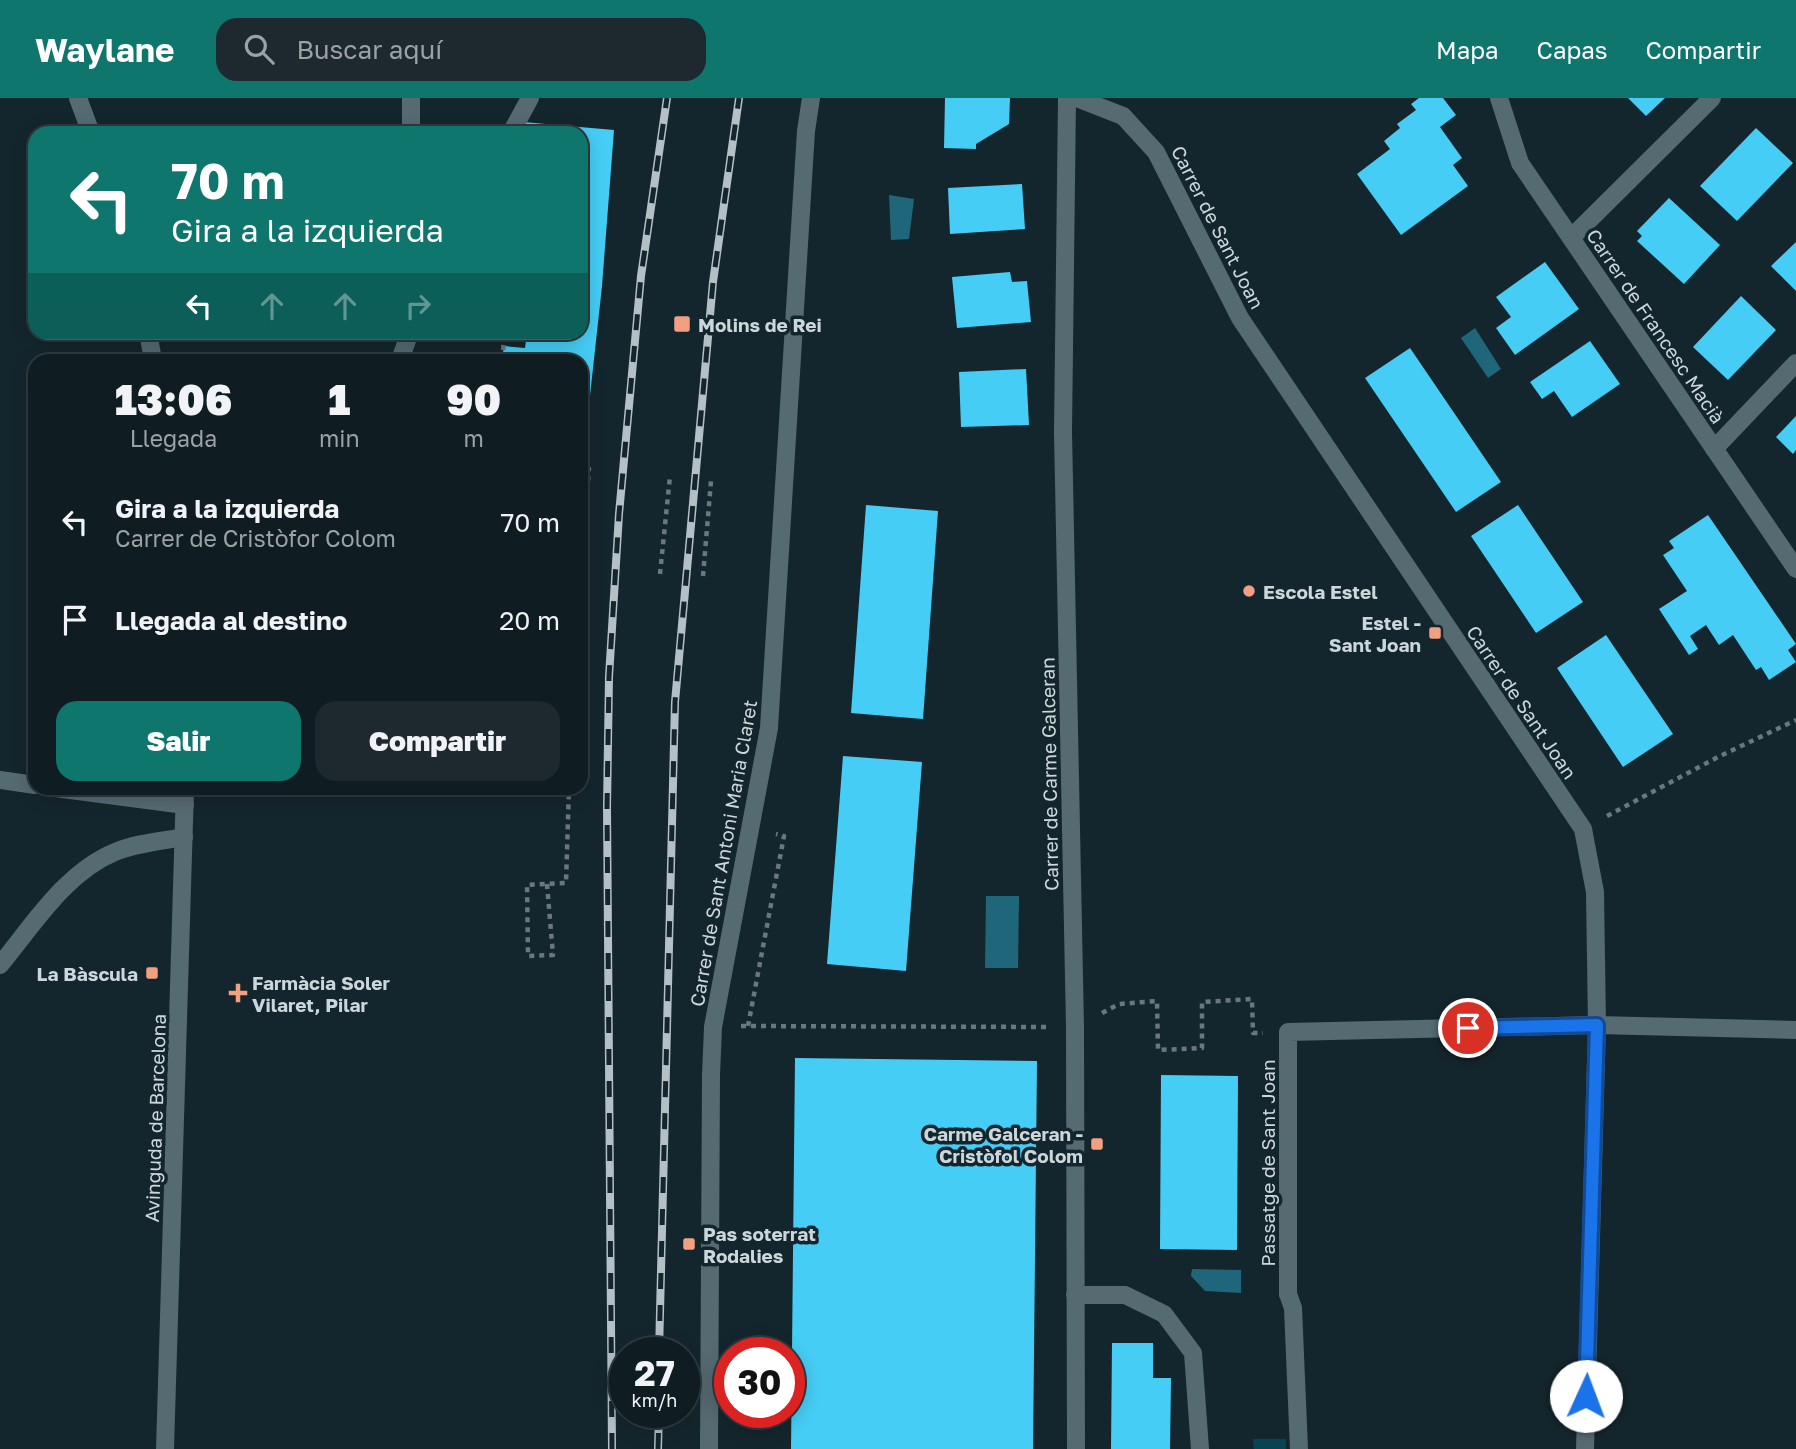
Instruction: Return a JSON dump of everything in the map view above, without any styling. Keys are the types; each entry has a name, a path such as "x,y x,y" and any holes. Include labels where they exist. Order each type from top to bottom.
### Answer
{"street":[{"path":"78,98 88,126"},
{"path":"411,98 411,126"},
{"path":"514,126 530,98"},
{"name":"Carrer de Sant Antoni Maria Claret","path":"709,1449 713,1027 769,728 806,131 811,98"},
{"name":"Carrer de Carme Galceran","path":"1068,98 1063,432 1075,1027 1076,1449"},
{"name":"Carrer de Sant Joan","path":"1077,98 1123,116 1156,152 1240,318 1583,829 1595,892 1597,1025 1585,1449"},
{"name":"Carrer de Francesc Macià","path":"1499,98 1520,163 1796,569"},
{"path":"1571,238 1712,98"},
{"path":"1714,449 1796,363"},
{"path":"0,780 28,784"},
{"name":"Avinguda de Barcelona","path":"165,1449 185,796"},
{"path":"0,965 72,880 92,864 116,851 184,837"},
{"path":"1597,1025 1796,1030"},
{"name":"Passatge de Sant Joan","path":"1299,1449 1293,1308 1288,1294 1288,1032 1597,1025"},
{"path":"1075,1295 1125,1295 1164,1314 1193,1353 1200,1449"}],"path":[{"path":"588,482 589,467"},
{"path":"660,574 670,476"},
{"path":"703,576 711,481"},
{"path":"1583,829 1718,757 1796,720"},
{"path":"547,884 552,955 528,956 527,885 566,883 569,795"},
{"path":"734,1025 1075,1027 1119,1004 1157,1001 1158,1050 1202,1048 1202,1002 1252,999 1253,1033"}],"shaded area":[{"path":"889,195 914,199 909,239 891,240"},
{"path":"1475,328 1501,369 1488,378 1461,338"},
{"path":"986,896 1019,896 1018,968 985,968"},
{"path":"1192,1269 1241,1270 1241,1293 1205,1291 1191,1276"},
{"path":"1253,1439 1286,1439 1286,1449 1254,1449"}],"building":[{"path":"945,98 1010,98 1009,124 976,144 976,149 944,148"},
{"path":"1419,98 1443,98 1456,115 1440,127 1462,158 1453,165 1468,186 1401,235 1357,174 1390,149 1384,141 1400,128 1397,124 1416,110 1411,104"},
{"path":"1628,98 1665,98 1646,116"},
{"path":"523,122 568,126 523,126"},
{"path":"588,128 614,130 602,286 588,414 588,354 503,354 504,346 525,348 526,340 588,340"},
{"path":"1756,128 1793,163 1737,221 1700,186"},
{"path":"1022,184 1025,229 950,234 948,188"},
{"path":"1669,198 1720,245 1684,284 1637,241 1642,236 1637,231"},
{"path":"1796,242 1796,291 1771,266"},
{"path":"1545,262 1579,309 1515,355 1496,328 1511,317 1496,297"},
{"path":"1010,272 1012,282 1027,281 1031,322 957,328 952,277"},
{"path":"1741,296 1776,330 1728,380 1693,347"},
{"path":"1590,341 1620,384 1572,417 1554,391 1542,399 1530,382"},
{"path":"1410,348 1501,482 1456,512 1365,378"},
{"path":"1026,369 1029,425 961,427 959,372"},
{"path":"1796,416 1796,450 1793,454 1776,437"},
{"path":"866,505 938,511 923,719 851,713"},
{"path":"1518,505 1583,602 1536,633 1471,536"},
{"path":"1708,515 1796,644 1788,650 1796,662 1769,680 1761,667 1756,670 1733,635 1719,645 1706,625 1690,636 1698,649 1689,655 1659,609 1687,591 1663,555 1674,548 1669,541"},
{"path":"1606,635 1673,734 1623,767 1557,668"},
{"path":"843,756 922,762 906,971 827,964"},
{"path":"795,1058 1037,1061 1033,1449 791,1449 791,1428 805,1428 805,1337 792,1337"},
{"path":"1161,1075 1238,1076 1237,1250 1160,1249"},
{"path":"1112,1343 1153,1343 1153,1378 1171,1378 1170,1449 1111,1449"}],"railway":[{"path":"612,1449 607,808 609,677 619,514 641,276 667,98"},
{"path":"659,1337 675,702 713,282 739,98"},
{"path":"658,1449 659,1428"}],"place":[{"name":"Molins de Rei","path":"682,324"},
{"name":"Escola Estel","path":"1249,591"},
{"name":"Estel - Sant Joan","path":"1435,633"},
{"name":"La Bàscula","path":"152,973"},
{"name":"Farmàcia Soler Vilaret, Pilar","path":"238,993"},
{"name":"Carme Galceran - Cristòfol Colom","path":"1097,1144"},
{"name":"Pas soterrat Rodalies","path":"689,1244"}],"route":[{"path":"1468,1028 1597,1025 1586,1396"}]}
